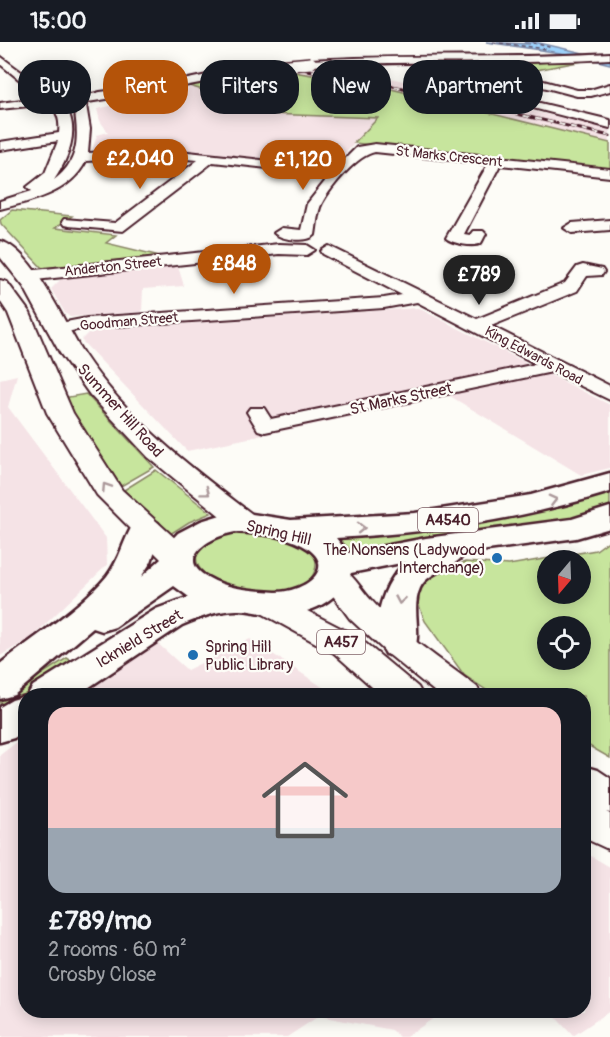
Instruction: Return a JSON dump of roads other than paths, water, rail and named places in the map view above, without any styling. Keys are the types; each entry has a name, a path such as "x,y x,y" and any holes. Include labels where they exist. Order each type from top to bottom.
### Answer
{"highway":[{"name":"A4540","path":"281,529 380,527 449,520 539,503 610,482"},
{"name":"A4540","path":"335,570 426,548 576,528 610,517"},
{"name":"Spring Hill","path":"177,559 192,537 201,531 223,523 246,523 304,534 319,541 333,556 335,570"},
{"name":"A4540","path":"0,685 98,605 119,584 134,562 146,530"},
{"name":"A4540","path":"399,645 396,619 402,587 412,572 424,564 475,542"},
{"name":"A4540","path":"0,685 138,596 163,578 177,559"},
{"path":"177,559 184,576 195,585 213,593 253,601 292,603 310,597 329,584 335,570"},
{"name":"Icknield Street","path":"59,688 169,616 190,608 253,601"},
{"path":"0,727 18,715"}],"main road":[{"name":"Summer Hill Road","path":"1,246 27,276 56,329 81,368 124,418 167,461 246,523"},
{"path":"0,286 60,413 111,495 177,559"},
{"name":"Spring Hill","path":"335,570 362,611 399,645 454,688"},
{"name":"A457","path":"253,601 346,645 396,688"},
{"path":"591,786 610,798"},
{"path":"591,823 610,834"}],"street":[{"path":"402,47 437,60"},
{"path":"91,93 180,84 266,67 419,55"},
{"path":"543,61 609,56"},
{"path":"0,59 18,79"},
{"path":"0,59 18,69"},
{"path":"543,82 577,93 591,93 606,83"},
{"path":"0,106 18,103"},
{"path":"543,107 610,124"},
{"path":"0,197 22,191 48,178 53,171 66,136 67,128 63,114"},
{"path":"0,210 61,184 81,157 86,134 82,114"},
{"path":"0,146 66,136"},
{"name":"St Marks Crescent","path":"282,232 307,235 314,204 339,172 362,150 375,148 610,172"},
{"path":"81,157 160,153 339,172"},
{"path":"69,222 118,228 211,158"},
{"path":"480,234 458,232 496,161"},
{"path":"0,205 30,197"},
{"path":"572,228 604,229"},
{"name":"Anderton Street","path":"27,276 279,249 307,250"},
{"name":"King Edwards Road","path":"329,251 478,325 554,366 606,388"},
{"path":"478,325 571,286 583,270 596,272"},
{"name":"Goodman Street","path":"56,329 87,323 384,303 418,297"},
{"name":"St Marks Street","path":"257,412 265,426 554,366"}],"water":[{"path":"486,42 530,44 524,42 535,42 610,59 610,64 574,55"}],"railway":[{"path":"299,68 419,91 610,136"}],"place":[{"name":"The Nonsens (Ladywood Interchange)","path":"497,558"},
{"name":"Spring Hill Public Library","path":"193,655"}]}
